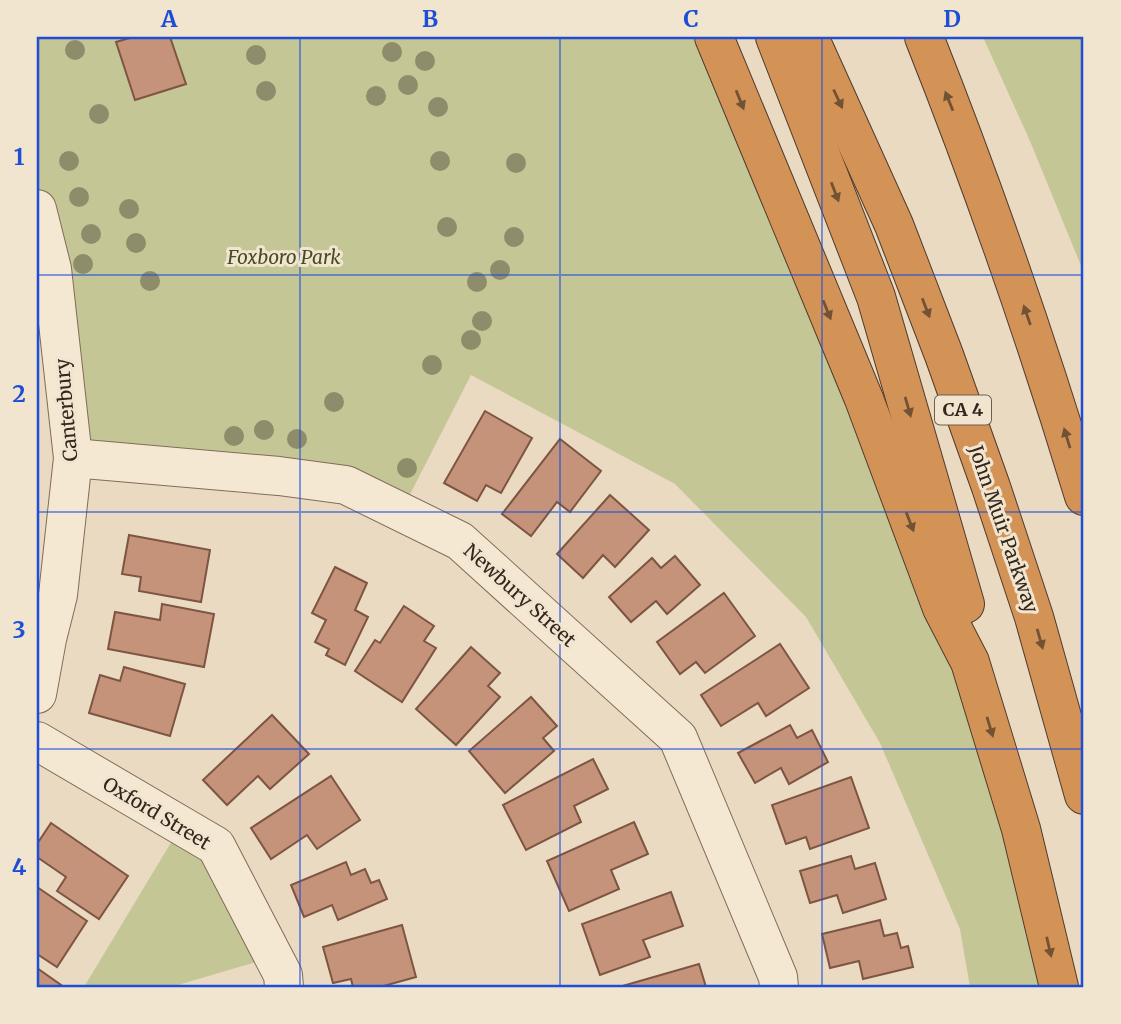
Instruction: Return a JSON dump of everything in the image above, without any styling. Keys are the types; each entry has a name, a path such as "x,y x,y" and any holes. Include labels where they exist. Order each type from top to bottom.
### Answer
{"highway":[{"path":"714,37 864,399 942,608 970,662 1021,829 1059,987"},
{"path":"775,37 876,297 965,603 970,662"},
{"name":"John Muir Parkway","path":"809,37 894,225 944,355 1034,617 1084,794"},
{"path":"924,37 1005,250 1049,379 1084,496"}],"street":[{"name":"Canterbury","path":"37,209 52,269 73,458 58,595 37,694"},
{"name":"Newbury Street","path":"73,458 279,476 346,485 460,541 678,738 778,977 779,987"},
{"name":"Oxford Street","path":"37,741 216,846 283,975 284,987"}],"green space":[{"name":"Foxboro Park","path":"37,37 714,37 864,399 1059,987 970,987 960,929 880,743 806,617 675,484 471,375 401,512 73,458 37,209"},
{"path":"983,37 1084,37 1084,273 1030,141"},
{"path":"181,826 273,957 171,987 84,987"}],"building":[{"path":"133,37 170,37 186,84 135,100 116,42"},
{"path":"485,411 532,438 501,493 486,485 477,501 444,483"},
{"path":"560,439 601,471 570,512 557,502 531,536 502,514"},
{"path":"610,495 649,530 615,567 603,555 583,578 557,554"},
{"path":"129,535 210,550 201,602 139,591 141,577 122,574"},
{"path":"675,556 700,585 667,614 656,601 631,622 609,597 652,558 661,568"},
{"path":"335,567 367,583 355,610 368,617 345,665 326,655 329,649 315,642 326,620 312,613"},
{"path":"724,593 755,636 705,673 696,662 680,674 657,642"},
{"path":"162,604 214,614 204,667 108,649 115,612 160,620"},
{"path":"404,606 434,626 424,641 436,648 402,702 355,671 375,640 380,643"},
{"path":"780,644 809,688 766,716 758,703 721,726 701,695"},
{"path":"471,647 500,673 488,686 500,697 456,745 416,709"},
{"path":"124,667 185,684 170,736 89,713 100,675 120,681"},
{"path":"531,697 557,726 543,738 554,751 505,793 469,751"},
{"path":"272,715 309,754 270,789 258,776 227,805 203,780"},
{"path":"790,725 797,738 812,730 828,762 789,784 781,768 755,783 738,753"},
{"path":"593,759 608,789 574,806 581,822 526,850 503,805"},
{"path":"331,776 360,820 317,849 307,835 271,859 251,828"},
{"path":"851,777 869,828 810,849 806,837 786,844 772,805"},
{"path":"634,822 648,854 611,870 619,889 569,911 547,861"},
{"path":"51,823 128,876 99,919 57,891 66,877 37,857 37,844"},
{"path":"851,856 855,869 875,863 886,899 843,913 837,895 810,903 800,871"},
{"path":"346,862 351,875 365,869 371,883 379,880 387,899 338,920 332,905 304,917 291,885"},
{"path":"37,887 87,921 57,967 37,954"},
{"path":"671,892 683,926 643,940 650,957 600,975 582,924"},
{"path":"880,920 884,936 897,933 901,948 908,946 913,967 863,979 859,961 830,968 822,934"},
{"path":"402,925 416,977 380,987 353,987 351,979 333,983 323,947"},
{"path":"699,964 706,987 619,987"},
{"path":"37,968 61,985 37,987"}]}
